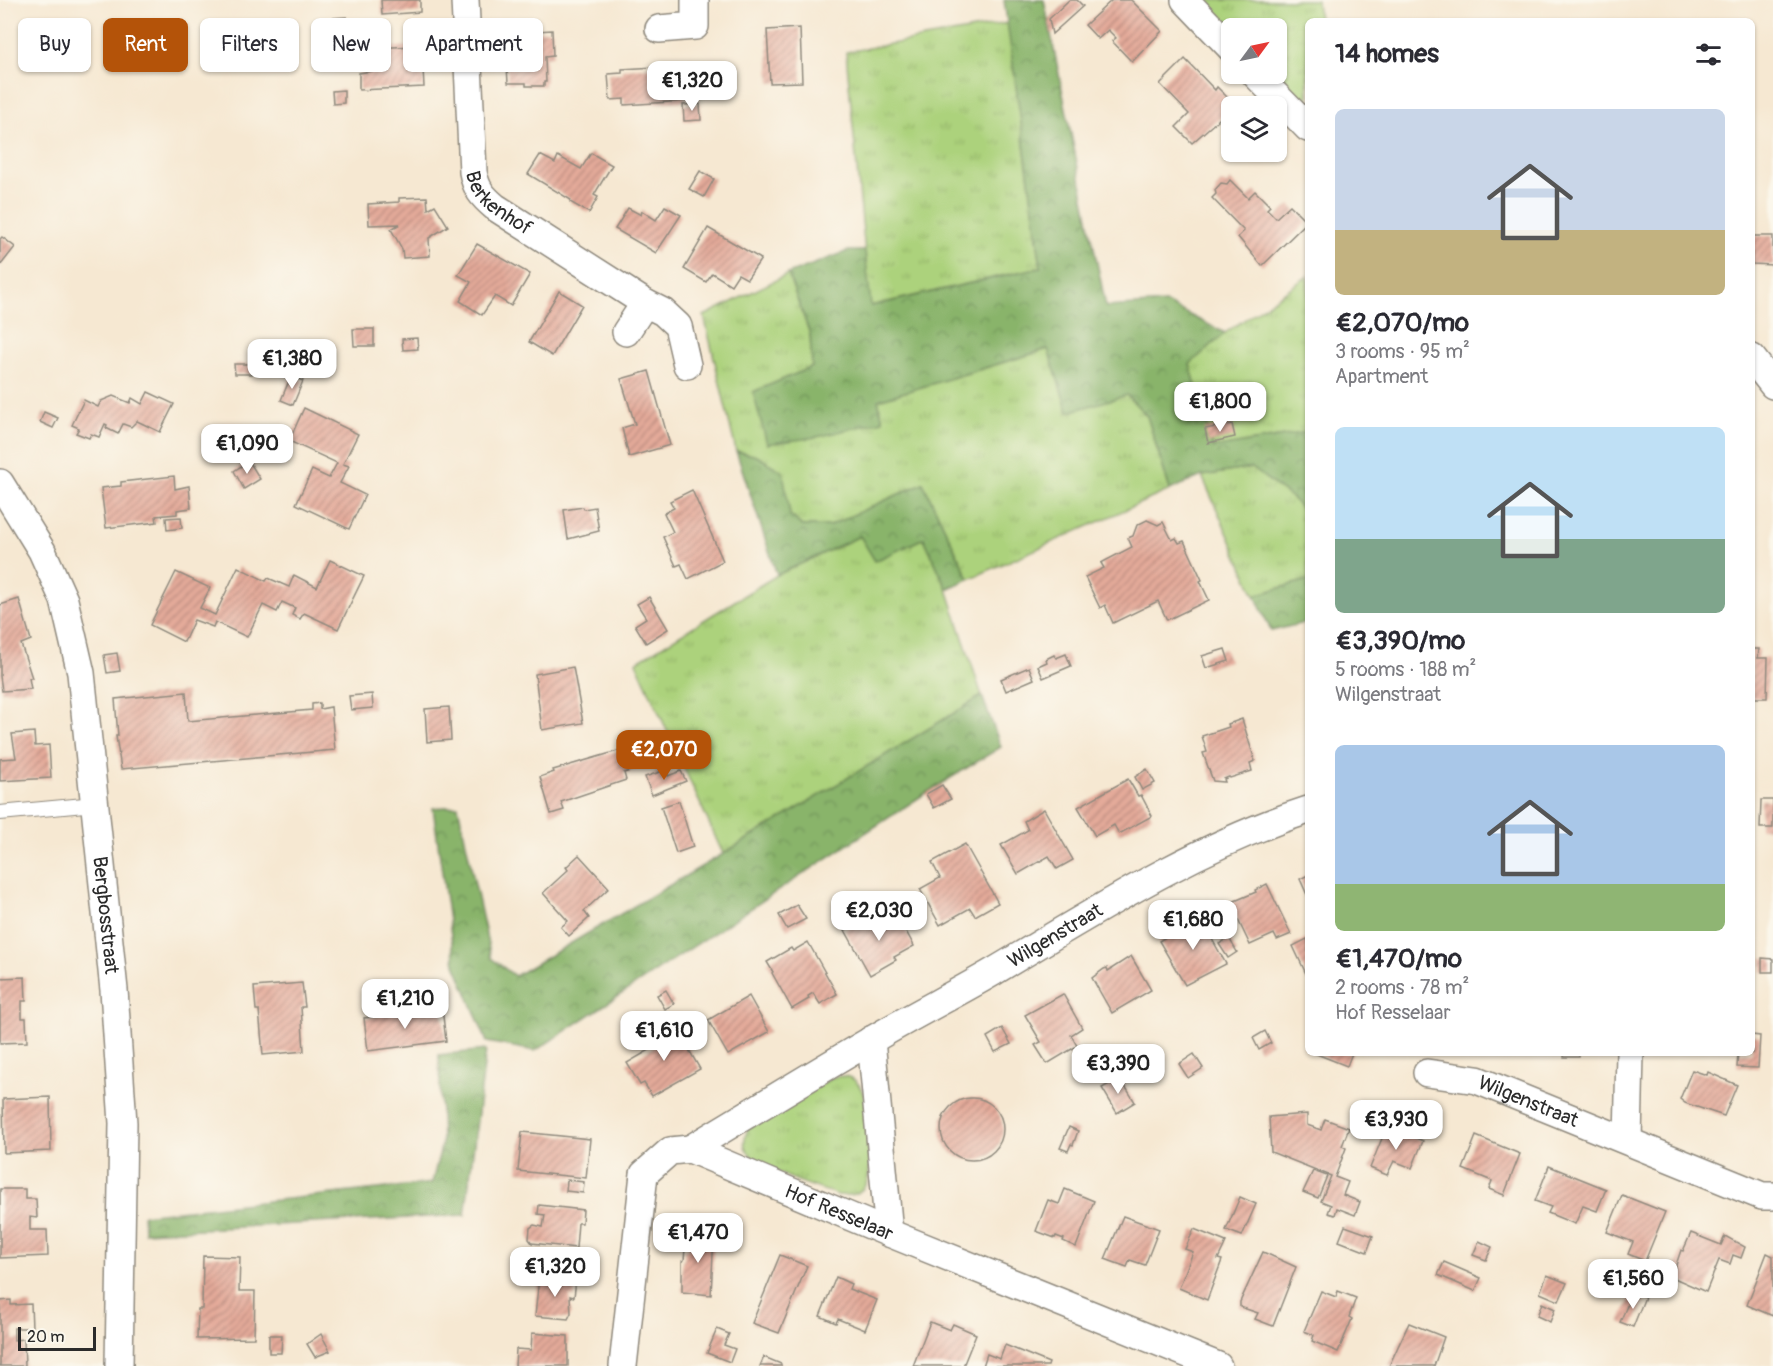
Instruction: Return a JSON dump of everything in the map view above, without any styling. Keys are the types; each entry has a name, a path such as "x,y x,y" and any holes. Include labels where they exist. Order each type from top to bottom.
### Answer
{"street":[{"name":"Berkenhof","path":"465,0 473,172 475,185 481,196 645,303 663,312 678,326 687,365"},
{"path":"659,29 696,26 695,0"},
{"path":"1185,0 1221,38"},
{"path":"1265,84 1305,125"},
{"path":"626,332 645,303"},
{"path":"1755,362 1773,385"},
{"name":"Bergbosstraat","path":"0,483 42,551 64,600 81,673 114,990 123,1123 119,1366"},
{"name":"Wilgenstraat","path":"690,1149 871,1040 978,981 1093,913 1201,854 1244,834 1305,811"},
{"path":"871,1040 889,1233"},
{"path":"1628,1140 1630,1056"},
{"name":"Wilgenstraat","path":"1427,1073 1477,1080 1769,1197"},
{"path":"623,1366 644,1174 670,1151 690,1149"},
{"name":"Hof Resselaar","path":"690,1149 889,1233 1218,1366"}],"lane":[{"path":"0,813 95,804"}],"green space":[{"path":"1004,0 1044,0 1106,307 1166,303 1225,333 1190,364 1213,448 1305,433 1305,513 1293,499 1252,468 1202,476 1170,490 1147,416 1127,395 1068,412 1048,349 878,400 883,421 817,437 767,444 753,392 812,367 810,334 788,274 848,251 865,251 871,306 1041,267"},
{"path":"1198,0 1317,0 1319,18 1305,18 1305,112 1277,84 1287,84 1287,18 1221,18 1221,25"},
{"path":"1008,23 1041,267 870,306 846,52"},
{"path":"788,274 810,334 812,367 753,392 883,420 878,400 1048,349 1127,395 1147,416 1170,490 969,579 923,483 829,526 802,526 790,515 787,500 757,456 736,451 704,316"},
{"path":"1305,278 1305,433 1213,448 1190,364 1225,333"},
{"path":"736,451 757,456 783,472 790,515 802,526 829,526 923,483 969,579 947,589 924,538 875,561 860,536 777,575"},
{"path":"1252,468 1293,499 1305,513 1305,581 1255,595 1202,476"},
{"path":"860,536 876,560 924,538 947,589 982,696 723,854 636,662 777,575"},
{"path":"1305,581 1305,623 1271,631 1255,595"},
{"path":"982,696 1001,747 926,793 535,1051 487,1042 455,964 433,808 458,806 491,958 515,976 723,854"},
{"path":"486,1050 465,1215 144,1232 143,1215 432,1183 442,1143 439,1055"},
{"path":"844,1076 858,1083 866,1108 870,1165 866,1184 860,1191 851,1195 838,1195 772,1170 750,1154 744,1144 748,1128 833,1077"}],"building":[{"path":"381,0 420,0 420,12 382,15"},
{"path":"1069,0 1077,0 1083,6 1052,34 1049,19"},
{"path":"1112,0 1131,0 1162,31 1132,62 1112,41 1116,38 1108,30 1098,39 1085,25"},
{"path":"800,28 802,82 770,83 767,30"},
{"path":"552,30 553,56 545,57 546,82 544,86 508,83 507,72 543,72 543,31"},
{"path":"391,47 403,47 403,72 423,72 424,87 359,90 359,73 391,72"},
{"path":"1185,59 1215,90 1217,87 1226,96 1221,96 1221,117 1192,143 1176,127 1189,114 1160,84"},
{"path":"656,67 662,72 683,71 685,101 624,105 624,99 610,100 608,74 622,73 622,69"},
{"path":"344,90 344,103 333,104 332,91"},
{"path":"700,104 701,120 684,121 683,105"},
{"path":"591,153 612,165 594,195 598,197 589,213 528,174 540,155 555,163 558,156 581,169"},
{"path":"700,171 714,179 704,197 689,189"},
{"path":"1230,180 1248,198 1255,191 1270,206 1267,209 1276,218 1290,205 1305,220 1305,224 1262,266 1238,237 1244,231 1212,198 1221,183 1227,184"},
{"path":"427,197 428,209 435,205 448,226 429,238 430,256 403,258 402,249 391,229 400,224 369,225 368,204 399,202 399,198"},
{"path":"665,206 681,215 656,253 615,229 628,208 641,215 642,211 656,220"},
{"path":"708,228 761,259 747,279 738,274 731,285 712,273 706,282 684,269"},
{"path":"1755,236 1773,236 1773,265 1755,264"},
{"path":"2,237 15,247 0,266 0,239"},
{"path":"477,244 530,274 511,306 495,296 482,315 460,301 471,282 458,275"},
{"path":"559,291 582,305 552,356 529,342"},
{"path":"353,329 374,329 374,346 354,346"},
{"path":"417,338 418,349 403,350 402,339"},
{"path":"234,364 252,364 252,374 235,374"},
{"path":"649,371 670,445 629,457 622,428 635,424 621,379"},
{"path":"291,376 303,381 293,405 281,400"},
{"path":"148,392 174,404 160,432 137,421 131,427 123,424 118,434 106,428 105,424 99,437 91,434 89,438 76,433 79,428 72,425 84,400 98,407 101,401 113,396 130,403 132,398 142,404"},
{"path":"304,408 358,434 343,464 349,466 340,483 365,495 349,529 296,504 312,470 329,478 337,463 289,441"},
{"path":"44,412 58,418 53,428 40,422"},
{"path":"1232,424 1235,437 1208,443 1205,429"},
{"path":"249,461 260,479 244,489 234,471"},
{"path":"174,476 175,489 189,486 191,508 177,510 177,514 156,516 157,522 106,528 101,488 121,486 121,482"},
{"path":"692,490 723,561 688,579 681,564 676,566 663,537 673,532 664,513 674,508 670,501"},
{"path":"583,507 584,509 595,507 599,531 568,539 564,510"},
{"path":"181,517 182,528 167,530 166,518"},
{"path":"1147,520 1158,525 1163,522 1172,540 1176,538 1179,543 1184,541 1209,600 1167,620 1158,601 1113,623 1105,605 1100,608 1085,577 1104,568 1101,563 1132,547 1128,538 1133,536 1137,525"},
{"path":"330,560 364,576 338,629 304,613 300,619 292,615 295,608 282,602 277,612 263,605 247,637 215,622 213,627 194,620 184,642 150,625 176,572 210,588 200,608 215,615 238,567 266,581 268,578 289,587 294,575 317,587"},
{"path":"649,597 668,629 646,643 635,625 646,618 637,604"},
{"path":"19,599 31,640 21,644 32,678 29,678 31,689 2,691 0,605"},
{"path":"1225,649 1229,661 1206,668 1202,656"},
{"path":"1755,649 1759,649 1758,658 1768,658 1767,698 1755,698"},
{"path":"117,653 120,671 107,673 104,655"},
{"path":"1066,654 1071,666 1043,678 1038,666 1047,662 1046,659 1054,655 1056,658"},
{"path":"573,667 583,723 542,730 535,674"},
{"path":"1029,667 1034,679 1006,691 1001,679"},
{"path":"186,692 188,721 312,710 312,704 320,703 320,709 331,707 335,750 121,769 116,736 118,736 115,699"},
{"path":"372,694 373,708 351,710 349,696"},
{"path":"449,707 451,740 427,742 425,709"},
{"path":"1242,719 1255,761 1250,763 1252,771 1224,779 1225,782 1213,781 1203,753 1207,752 1202,736 1229,727 1228,724"},
{"path":"34,732 35,746 49,745 51,778 0,781 0,759 16,758 12,734"},
{"path":"645,743 652,764 624,773 626,780 561,802 564,810 551,814 540,777 554,772 553,770"},
{"path":"1147,769 1155,783 1142,790 1135,777"},
{"path":"666,770 668,776 681,771 686,781 652,795 645,777"},
{"path":"1128,779 1138,796 1141,795 1152,816 1119,834 1114,825 1095,836 1078,807"},
{"path":"942,785 951,799 934,808 926,794"},
{"path":"1761,800 1773,800 1773,828 1760,828"},
{"path":"679,801 693,847 676,853 661,807"},
{"path":"1044,809 1073,860 1057,869 1049,856 1018,874 1001,845 1028,830 1024,821"},
{"path":"965,844 998,903 975,916 970,908 940,925 920,889 940,878 932,862"},
{"path":"579,855 609,888 584,911 589,918 569,936 561,927 568,921 543,893 568,870 566,867"},
{"path":"1305,876 1305,890 1300,879"},
{"path":"1267,884 1291,934 1277,940 1274,934 1250,945 1230,903 1256,892 1255,890"},
{"path":"797,905 806,919 787,929 779,915"},
{"path":"872,914 878,925 897,915 914,946 894,957 896,960 870,975 845,930"},
{"path":"1199,916 1226,964 1185,985 1159,941 1184,929 1182,925"},
{"path":"1229,938 1237,952 1228,958 1219,944"},
{"path":"1305,940 1305,972 1293,946"},
{"path":"808,942 837,994 820,1004 813,993 808,996 809,999 792,1009 767,962 791,948 793,951"},
{"path":"1131,956 1151,990 1112,1013 1092,978 1104,969 1107,968 1108,971"},
{"path":"1762,958 1773,959 1773,972 1762,972"},
{"path":"25,977 26,1001 22,1001 22,1018 26,1018 27,1042 0,1043 0,978"},
{"path":"302,983 305,1007 301,1007 304,1051 263,1055 259,1010 256,1010 254,987"},
{"path":"666,990 674,1004 665,1009 657,995"},
{"path":"1063,994 1082,1028 1071,1035 1077,1046 1047,1064 1035,1045 1041,1042 1025,1015"},
{"path":"749,996 769,1032 728,1055 708,1020"},
{"path":"442,1008 446,1041 368,1051 364,1018"},
{"path":"674,1024 700,1069 652,1096 644,1083 640,1085 627,1063 660,1044 655,1035"},
{"path":"1002,1028 1011,1044 995,1052 987,1037"},
{"path":"1265,1031 1271,1043 1259,1050 1253,1038"},
{"path":"1755,1035 1760,1036 1758,1068 1737,1067 1738,1056 1755,1056"},
{"path":"1194,1054 1203,1068 1188,1078 1179,1064"},
{"path":"1322,1056 1351,1056 1347,1066"},
{"path":"1692,1070 1707,1075 1708,1072 1737,1085 1724,1116 1685,1103 1680,1099"},
{"path":"1120,1078 1135,1102 1117,1113 1102,1088"},
{"path":"50,1097 51,1151 4,1153 3,1099"},
{"path":"966,1098 978,1098 994,1107 1001,1117 1003,1129 1001,1141 994,1151 978,1160 966,1160 955,1155 946,1146 941,1135 941,1123 946,1112 955,1103"},
{"path":"1307,1114 1307,1125 1321,1130 1325,1119 1349,1128 1342,1146 1346,1148 1335,1177 1348,1182 1343,1195 1360,1202 1355,1215 1337,1208 1335,1215 1328,1213 1331,1205 1321,1201 1331,1176 1271,1152 1269,1117"},
{"path":"1387,1126 1423,1141 1412,1168 1394,1161 1387,1175 1370,1168"},
{"path":"1069,1127 1078,1131 1068,1151 1060,1148"},
{"path":"522,1132 590,1139 586,1178 518,1171"},
{"path":"1476,1136 1520,1154 1504,1195 1489,1189 1492,1181 1463,1169"},
{"path":"1549,1166 1606,1189 1597,1211 1583,1206 1575,1224 1548,1213 1551,1207 1535,1201"},
{"path":"1313,1171 1327,1176 1318,1198 1303,1192"},
{"path":"567,1180 584,1182 583,1193 566,1191"},
{"path":"0,1189 25,1189 25,1199 36,1199 37,1218 30,1217 30,1230 47,1230 48,1256 0,1258"},
{"path":"1065,1189 1094,1201 1076,1247 1063,1241 1064,1239 1036,1231 1048,1200 1059,1204"},
{"path":"1622,1195 1665,1212 1645,1261 1628,1254 1633,1242 1607,1232"},
{"path":"1240,1197 1256,1204 1242,1236 1226,1230"},
{"path":"539,1205 583,1210 582,1223 578,1223 576,1248 532,1243 529,1239 530,1228 534,1225 543,1227 545,1215 538,1214"},
{"path":"1123,1216 1159,1229 1145,1265 1130,1260 1127,1267 1105,1259"},
{"path":"1345,1226 1373,1236 1367,1252 1339,1241"},
{"path":"1194,1229 1226,1242 1218,1259 1222,1260 1207,1300 1179,1288 1193,1252 1185,1249"},
{"path":"690,1231 714,1233 711,1295 682,1292 682,1261 685,1249 688,1249"},
{"path":"1691,1233 1721,1245 1725,1236 1745,1247 1741,1258 1733,1255 1730,1264 1719,1260 1706,1292 1672,1277 1681,1250 1683,1251"},
{"path":"1479,1241 1492,1247 1486,1260 1473,1255"},
{"path":"1263,1252 1296,1267 1273,1326 1255,1319 1258,1313 1240,1307 1240,1302"},
{"path":"1767,1253 1773,1256 1773,1316 1747,1305"},
{"path":"780,1255 807,1266 779,1333 752,1323"},
{"path":"203,1256 240,1257 239,1291 255,1291 254,1338 197,1339 198,1309 202,1309"},
{"path":"1444,1262 1481,1278 1475,1291 1438,1275"},
{"path":"556,1263 576,1265 575,1275 555,1272"},
{"path":"1547,1275 1567,1283 1559,1301 1540,1293"},
{"path":"539,1277 576,1280 574,1297 570,1296 571,1313 568,1319 535,1316"},
{"path":"836,1277 851,1284 849,1289 877,1300 865,1330 838,1319 836,1323 820,1316"},
{"path":"1321,1291 1336,1297 1338,1291 1356,1298 1349,1317 1352,1319 1338,1352 1312,1341 1314,1335 1304,1331"},
{"path":"1633,1292 1645,1297 1633,1327 1620,1322"},
{"path":"11,1300 11,1305 31,1304 32,1328 14,1328 14,1340 24,1339 25,1366 0,1366 0,1301"},
{"path":"1542,1303 1555,1309 1550,1322 1537,1316"},
{"path":"930,1322 950,1330 953,1324 976,1334 963,1366 913,1366"},
{"path":"1409,1323 1444,1337 1434,1366 1389,1366"},
{"path":"717,1329 729,1334 724,1345 735,1349 730,1362 707,1353"},
{"path":"532,1333 568,1336 568,1366 515,1366 516,1349 531,1350"},
{"path":"321,1334 330,1351 315,1357 307,1344"},
{"path":"269,1335 282,1335 281,1353 269,1353"},
{"path":"1005,1345 1049,1363 1048,1366 983,1366 987,1354 1000,1359"},
{"path":"764,1357 781,1364 781,1366 760,1366"}]}
